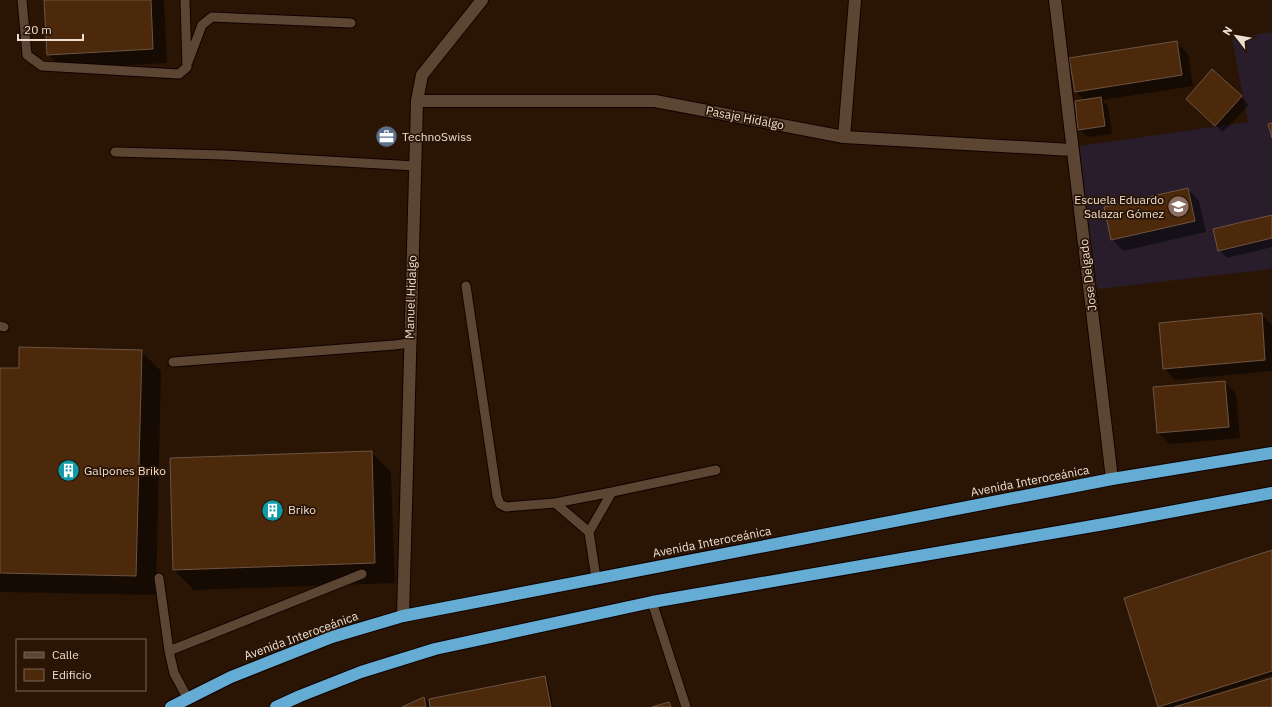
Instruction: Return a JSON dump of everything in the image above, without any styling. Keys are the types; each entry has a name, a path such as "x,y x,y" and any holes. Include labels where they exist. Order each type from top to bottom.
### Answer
{"highway":[{"name":"Avenida Interoceánica","path":"171,707 231,677 332,637 403,616 1112,479 1272,453"},
{"path":"276,707 361,672 435,649 652,602 1272,493"}],"street":[{"name":"Manuel Hidalgo","path":"403,616 417,101 422,75 482,0"},
{"path":"844,137 855,0"},
{"name":"Jose Delgado","path":"1055,0 1112,479"},
{"name":"Pasaje Hidalgo","path":"417,101 655,101 844,137 1072,150"}],"lane":[{"path":"22,0 27,55 42,66 179,74 186,67 202,25 212,17 351,24"},
{"path":"185,0 186,67"},
{"path":"115,152 224,155 415,166"},
{"path":"466,286 497,496 500,504 506,507 555,503 716,470"},
{"path":"174,362 410,343"},
{"path":"596,578 589,532 612,492"},
{"path":"555,503 589,532"},
{"path":"169,650 362,574"},
{"path":"159,578 169,650 174,673 188,699"},
{"path":"652,602 686,707"}],"shaded area":[{"name":"Escuela Eduardo Salazar Gómez","path":"1272,32 1272,268 1097,289 1079,146 1248,122 1232,39"}],"building":[{"path":"44,0 151,0 153,49 47,55"},
{"path":"1177,41 1182,75 1075,92 1069,58"},
{"path":"1212,69 1242,96 1215,126 1186,99"},
{"path":"1101,97 1105,126 1078,130 1075,101"},
{"path":"1272,123 1272,138 1268,124"},
{"path":"1188,188 1195,221 1111,240 1104,207"},
{"path":"1272,215 1272,238 1218,251 1213,229"},
{"path":"1262,313 1265,360 1163,369 1159,323"},
{"name":"Galpones Briko","path":"19,347 142,350 136,576 0,573 0,368 19,368"},
{"path":"1225,381 1229,427 1157,433 1153,387"},
{"name":"Briko","path":"372,451 375,563 173,570 170,458"},
{"path":"1272,550 1272,671 1158,707 1124,598"},
{"path":"545,676 551,707 430,707 429,699"},
{"path":"1272,678 1272,707 1174,707"},
{"path":"424,697 426,707 402,707"},
{"path":"669,702 671,707 652,707"}],"place":[{"name":"TechnoSwiss","path":"386,137"},
{"name":"Escuela Eduardo Salazar Gómez","path":"1179,207"},
{"name":"Galpones Briko","path":"69,471"},
{"name":"Briko","path":"272,510"}]}
